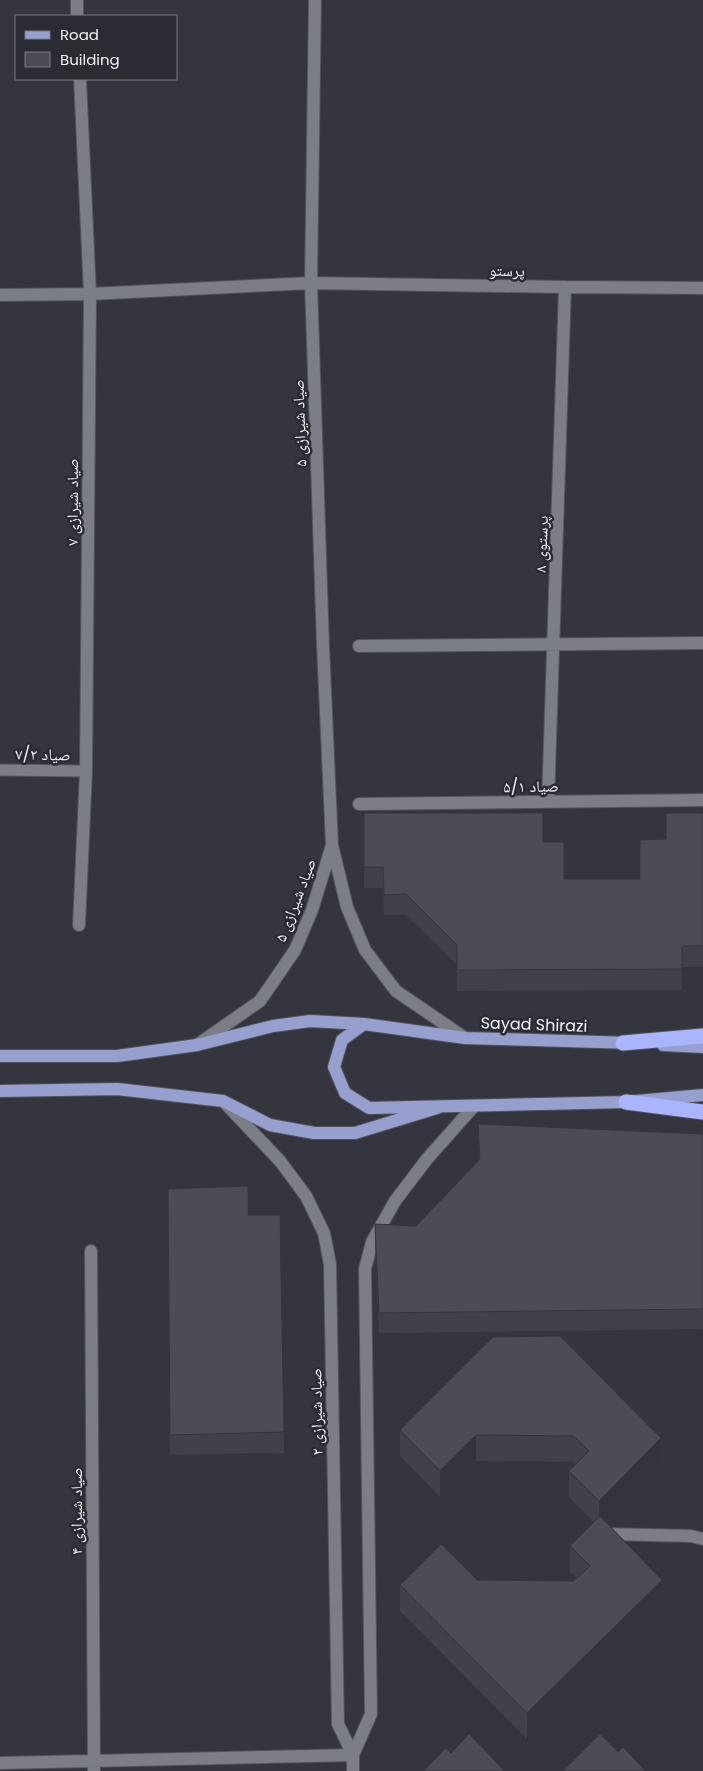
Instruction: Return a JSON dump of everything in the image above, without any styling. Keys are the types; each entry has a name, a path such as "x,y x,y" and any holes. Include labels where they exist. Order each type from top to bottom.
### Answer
{"highway":[{"path":"623,1043 703,1036"},
{"path":"626,1102 703,1112"}],"main road":[{"name":"Sayad Shirazi","path":"0,1056 117,1056 197,1045 273,1026 310,1021 364,1024 465,1038 703,1047"},
{"path":"364,1024 342,1040 334,1067 345,1093 368,1108 626,1102 703,1095"},
{"path":"0,1091 117,1088 223,1101 270,1125 314,1133 355,1133 440,1107"}],"street":[{"path":"77,0 77,15"},
{"name":"صیاد شیرازی ۵","path":"316,0 311,282 322,636 332,845 347,908 365,950 396,991 465,1038"},
{"name":"صیاد شیرازی ۷","path":"79,925 86,771 90,294 80,80"},
{"name":"پرستو","path":"0,295 90,294 311,282 703,288"},
{"name":"پرستوی ۸","path":"548,802 565,287"},
{"path":"359,646 703,643"},
{"name":"صیاد ۵/۱","path":"359,804 703,800"},
{"name":"صیاد شیرازی ۵","path":"197,1045 260,1001 295,950 312,910 332,845"},
{"name":"صیاد شیرازی ۲","path":"223,1101 280,1160 306,1196 324,1233 330,1264 338,1724 353,1755 354,1771"},
{"name":"صیاد شیرازی ۲","path":"353,1755 371,1714 365,1269 372,1242 395,1201 427,1159 474,1106"},
{"name":"صیاد شیرازی ۴","path":"91,1251 94,1766"},
{"path":"606,1534 691,1536 703,1539"},
{"path":"0,1763 94,1766 353,1755"}],"lane":[{"name":"صیاد ۷/۲","path":"0,770 86,771"}],"building":[{"path":"364,813 543,813 543,842 564,842 564,879 640,879 640,840 666,839 666,813 703,813 703,946 682,946 682,969 457,970 457,945 406,894 384,895 383,867 364,867"},
{"path":"478,1124 703,1134 703,1309 379,1313 375,1224 416,1226 480,1159"},
{"path":"248,1186 248,1215 280,1215 284,1432 170,1435 168,1189"},
{"path":"560,1336 661,1438 599,1501 569,1471 589,1451 574,1436 476,1435 440,1471 400,1430 493,1337"},
{"path":"600,1516 662,1580 527,1713 400,1585 441,1544 477,1580 574,1581 590,1566 570,1546"},
{"path":"469,1734 505,1771 423,1771 446,1748 451,1753"},
{"path":"600,1734 618,1752 623,1747 646,1771 563,1771"}]}
